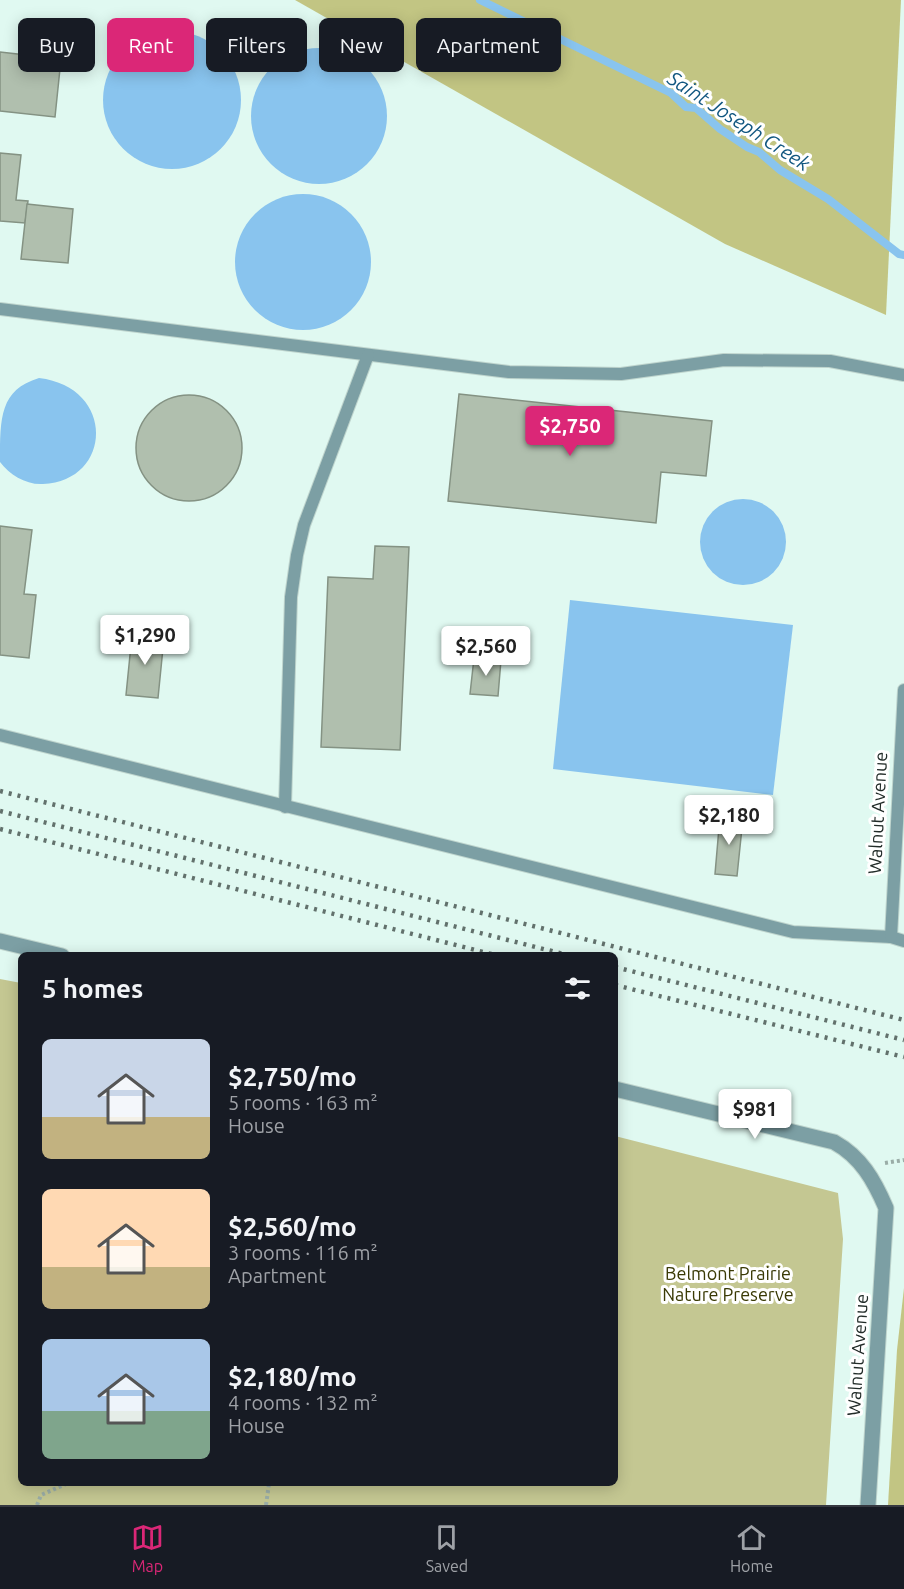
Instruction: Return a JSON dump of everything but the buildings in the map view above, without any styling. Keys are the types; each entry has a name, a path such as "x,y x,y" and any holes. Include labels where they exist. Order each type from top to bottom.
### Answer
{"street":[{"path":"0,941 45,952"},
{"name":"Walnut Avenue","path":"618,1090 834,1142 848,1150 867,1170 886,1208 868,1505"}],"lane":[{"path":"0,309 509,372 621,374 724,360 830,362 904,375"},
{"path":"285,807 291,597 297,555 304,525 368,355"},
{"name":"Walnut Avenue","path":"891,937 902,770 904,690"},
{"path":"0,735 793,932 891,937 904,941"}],"path":[{"path":"37,1505 41,1496 62,1486"},
{"path":"266,1505 269,1486"}],"green space":[{"path":"295,0 901,0 886,315 725,244 422,72 561,72 561,18 416,18 416,69 404,62 404,18 327,18"},
{"name":"Belmont Prairie Nature Preserve","path":"0,979 18,982 18,1486 618,1486 618,1137 838,1193 843,1239 826,1505 0,1505"},
{"path":"904,1288 904,1505 888,1505 897,1350"}],"water":[{"path":"194,36 206,41 206,72 234,72 241,100 239,113 229,138 221,149 198,163 172,169 146,163 123,149 109,126 103,100 110,72 194,72"},
{"path":"319,48 319,72 370,72 382,90 387,116 382,142 367,164 345,179 319,184 293,179 271,164 256,142 251,116 256,90 268,72 307,72 307,50"},
{"path":"303,194 329,199 341,205 351,214 360,224 366,236 371,262 366,288 360,300 351,310 341,319 329,325 303,330 277,325 265,319 255,310 246,300 240,288 235,262 240,236 246,224 255,214 265,205 277,199"},
{"path":"39,378 64,385 82,398 93,415 96,433 93,452 83,467 66,479 43,484 31,483 19,478 0,462 2,419 5,408 16,390"},
{"path":"735,499 751,499 774,511 783,525 786,542 783,559 774,573 751,585 735,585 719,578 707,566 700,550 700,534 707,518 719,506"},
{"path":"570,600 793,625 773,795 553,769"}],"waterway":[{"name":"Saint Joseph Creek","path":"480,0 671,93 686,107 696,108 720,129 759,152 780,170 828,199 899,254 904,255"}],"railway":[{"path":"0,791 904,1020"},
{"path":"0,811 555,952"},
{"path":"0,829 483,952"},
{"path":"618,968 904,1040"},
{"path":"618,986 904,1057"}]}
